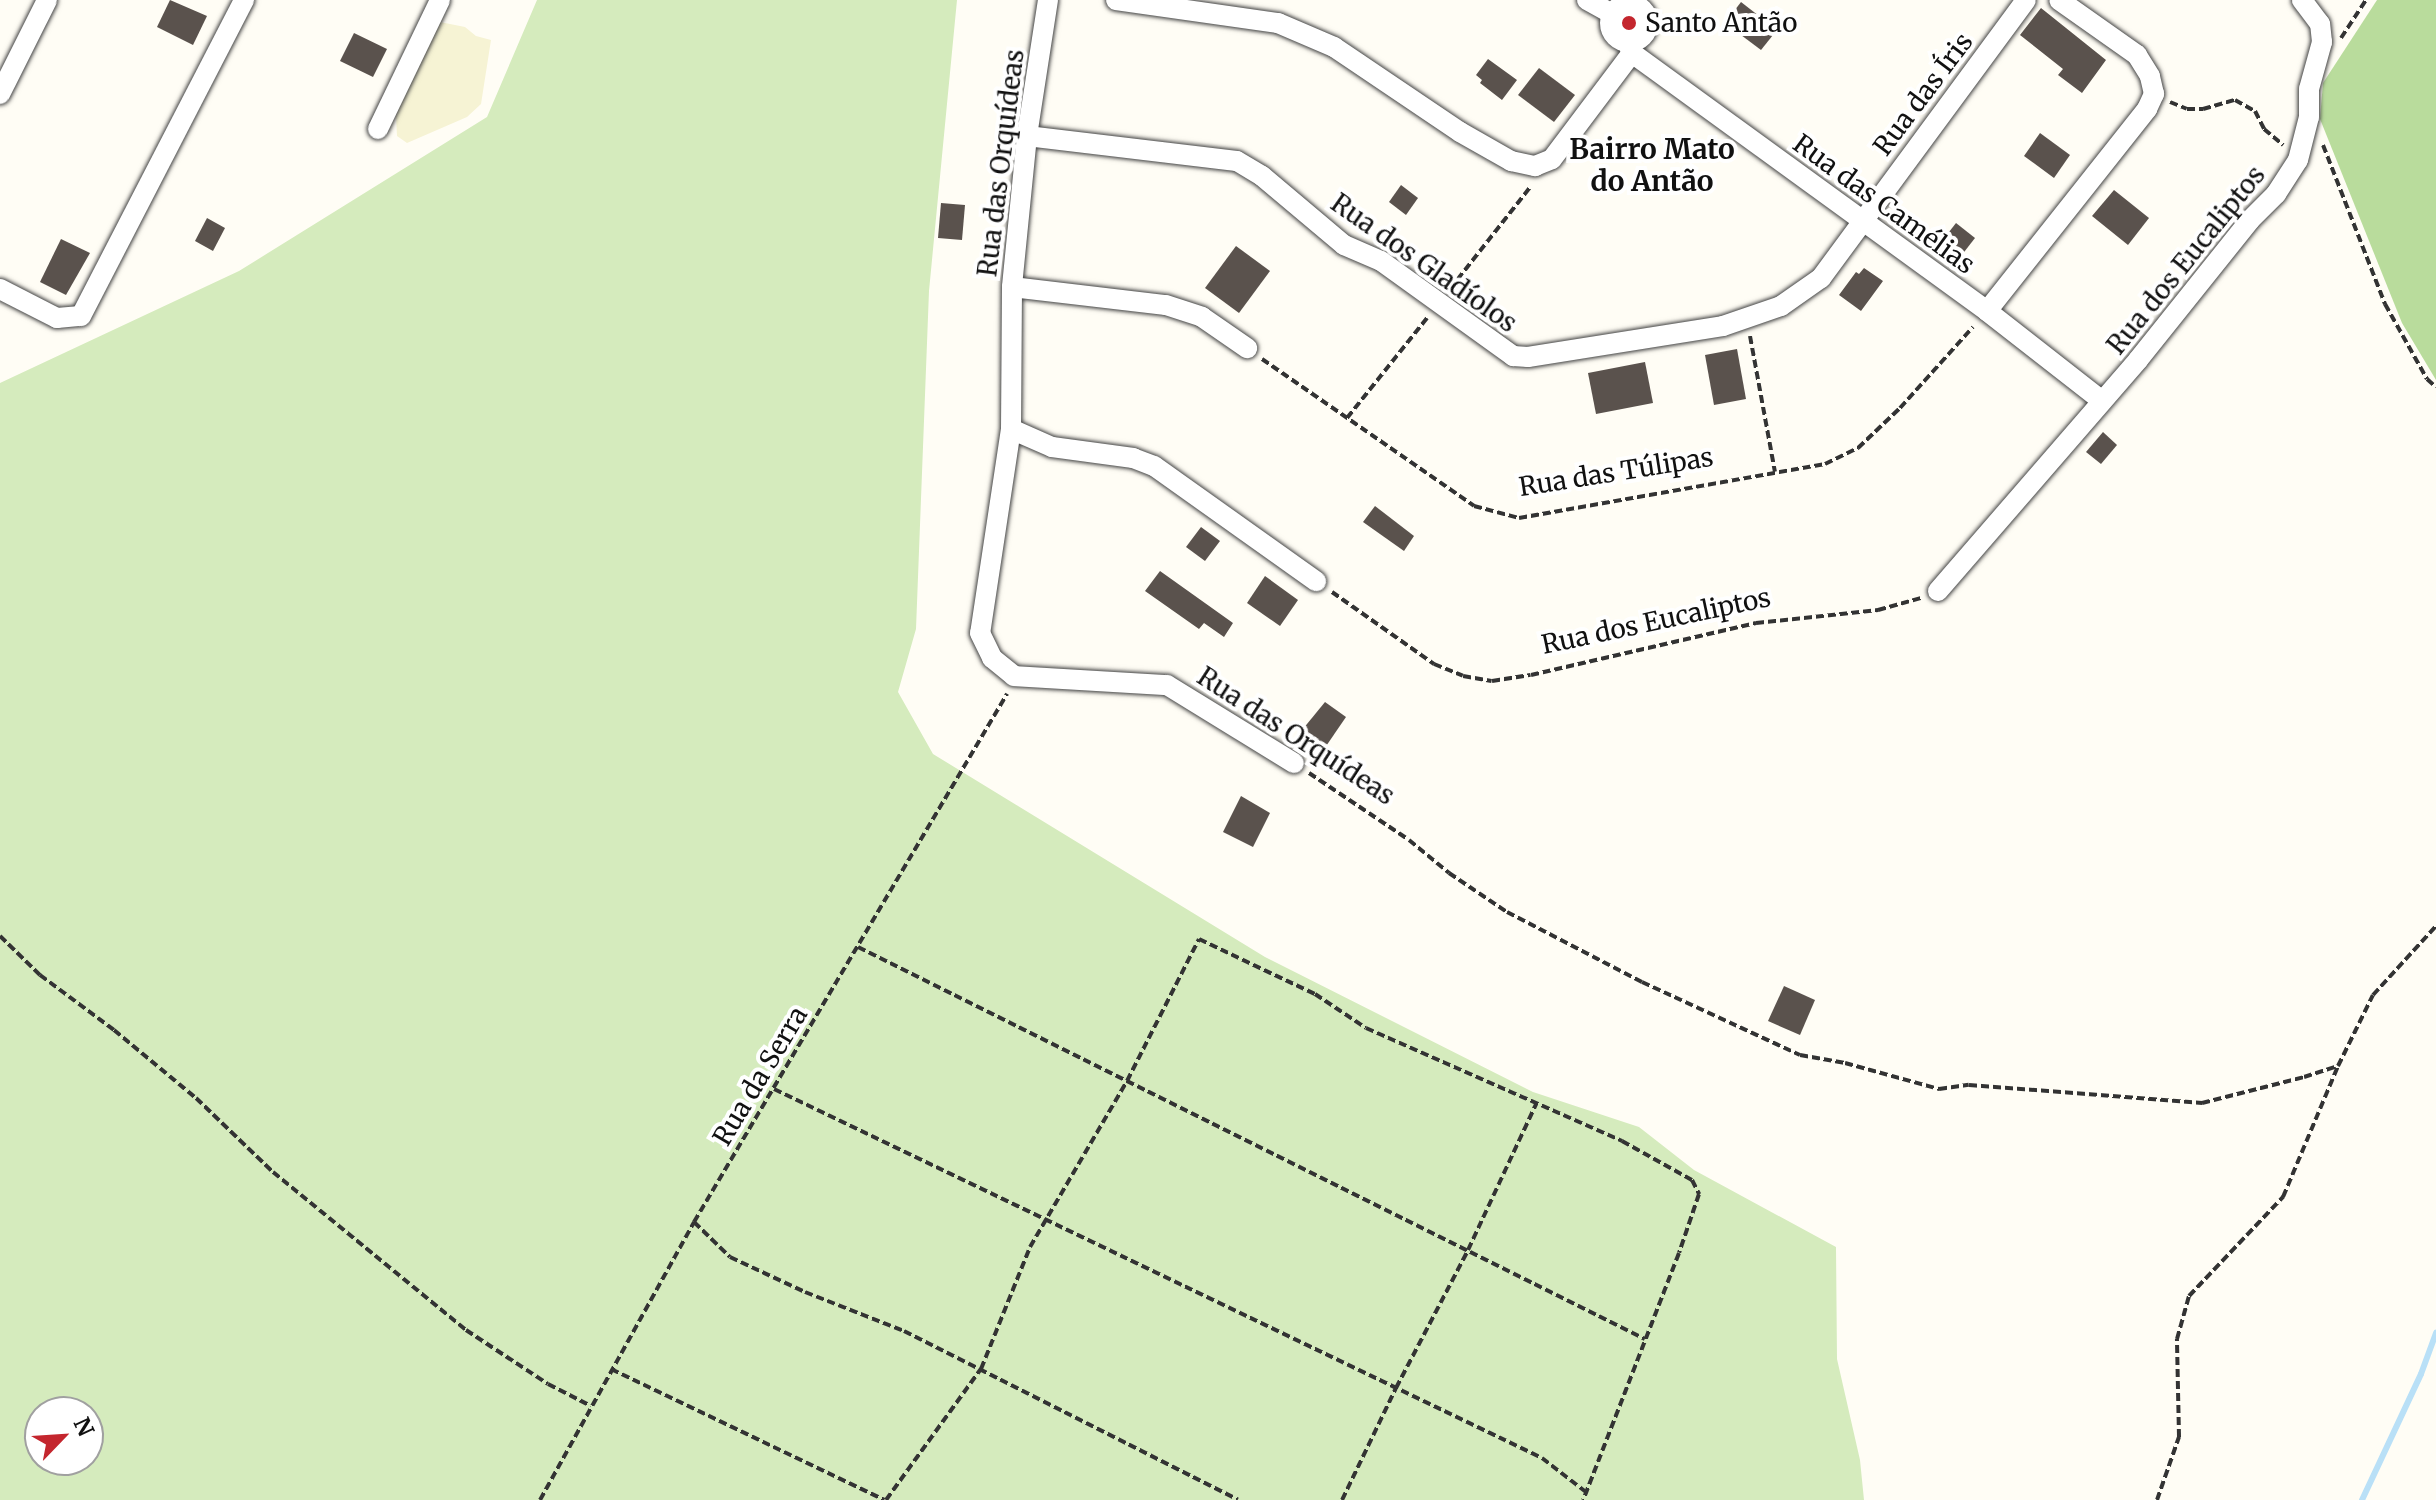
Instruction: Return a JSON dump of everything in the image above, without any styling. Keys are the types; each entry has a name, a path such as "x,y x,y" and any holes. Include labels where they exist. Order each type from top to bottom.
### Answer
{"street":[{"path":"0,94 47,0"},
{"path":"0,289 57,318 81,316 244,0"},
{"path":"378,129 440,0"},
{"name":"Rua das Orquídeas","path":"1048,0 1027,136 1012,287 1011,429 980,633 992,658 1014,676 1046,681 1085,678 1167,685 1294,763"},
{"path":"1116,0 1278,23 1334,47 1460,132 1511,161 1535,166 1552,159 1630,47 1646,32 1651,5 1621,5 1612,14 1610,26 1616,37 1630,47"},
{"path":"1587,0 1612,14"},
{"name":"Rua das Íris","path":"1861,220 2026,0"},
{"path":"1987,311 2147,109 2154,94 2150,76 2137,55 2059,0"},
{"name":"Rua dos Eucaliptos","path":"1938,591 2102,401 2250,220 2276,194 2300,153 2309,117 2309,89 2322,42 2320,24 2302,0"},
{"name":"Rua das Camélias","path":"1630,47 1987,311 2102,401"},
{"name":"Rua dos Gladíolos","path":"1027,136 1237,161 1262,176 1344,245 1381,261 1513,356 1528,357 1723,326 1781,306 1821,278 1861,220"},
{"path":"1012,287 1166,305 1202,317 1247,348"},
{"path":"1011,429 1052,447 1133,458 1154,466 1316,581"}],"path":[{"path":"2154,94 2187,109 2203,109 2235,100 2255,111 2257,120 2273,138 2300,153"},
{"path":"2309,117 2327,152 2385,304 2427,379 2436,387"},
{"path":"1347,418 1552,159"},
{"name":"Rua das Túlipas","path":"1247,348 1474,506 1519,518 1825,464 1858,448 1900,408 1987,311"},
{"path":"1747,318 1775,472"},
{"name":"Rua dos Eucaliptos","path":"1316,581 1434,664 1463,676 1492,681 1531,675 1756,623 1878,610 1938,591"},
{"name":"Rua da Serra","path":"540,1500 694,1222 1007,696 1009,672"},
{"name":"Rua das Orquídeas","path":"1294,763 1409,840 1449,873 1507,912 1642,982 1800,1055 1845,1063 1939,1089 1969,1085 2202,1103 2338,1066"},
{"path":"2157,1500 2179,1437 2177,1339 2189,1296 2283,1197 2304,1141 2373,995 2436,926"},
{"path":"0,936 40,975 196,1098 273,1172 466,1330 548,1384 591,1406"},
{"path":"611,1369 885,1500 981,1369 1030,1247 1127,1081 1199,939 1315,994 1366,1028 1622,1141 1692,1180 1699,1194 1583,1500"},
{"path":"858,947 1645,1339"},
{"path":"774,1089 1542,1458 1586,1492"},
{"path":"1342,1500 1468,1250 1536,1104"},
{"path":"694,1222 730,1257 805,1292 904,1331 1238,1500"}],"shaded area":[{"path":"440,22 465,27 476,36 491,40 481,104 467,117 407,143 397,136 396,116 402,92"}],"green space":[{"path":"537,0 957,0 929,291 916,629 898,692 933,754 1265,957 1533,1092 1639,1127 1694,1170 1836,1247 1837,1359 1860,1460 1864,1500 0,1500 0,383 239,271 487,117"},
{"path":"2377,0 2436,0 2436,380 2402,323 2320,119 2323,83"}],"building":[{"path":"170,0 207,16 193,45 157,27"},
{"path":"1741,2 1777,30 1761,50 1725,23"},
{"path":"2041,8 2106,60 2082,93 2058,75 2063,69 2020,35"},
{"path":"354,33 387,49 373,77 340,61"},
{"path":"1488,59 1517,80 1502,100 1480,83 1482,80 1476,75"},
{"path":"1539,68 1575,95 1554,122 1518,95"},
{"path":"2040,133 2070,155 2054,178 2024,156"},
{"path":"1401,185 1418,198 1406,215 1389,202"},
{"path":"2114,190 2149,218 2128,245 2092,216"},
{"path":"941,203 965,205 962,240 938,238"},
{"path":"207,218 225,228 213,251 195,241"},
{"path":"1956,223 1975,238 1961,256 1942,241"},
{"path":"61,239 90,253 66,295 40,282"},
{"path":"1236,246 1270,271 1239,313 1205,288"},
{"path":"1864,268 1883,281 1861,311 1839,295 1856,272 1859,274"},
{"path":"1737,349 1746,399 1714,405 1705,355"},
{"path":"1645,362 1653,403 1596,414 1588,373"},
{"path":"2103,432 2117,445 2101,464 2086,452"},
{"path":"1375,506 1414,536 1404,551 1363,522"},
{"path":"1201,527 1220,541 1205,561 1186,547"},
{"path":"1160,571 1233,623 1224,637 1204,623 1199,629 1145,591"},
{"path":"1265,576 1298,600 1280,626 1247,603"},
{"path":"1325,702 1346,717 1322,752 1298,735"},
{"path":"1241,796 1270,813 1253,847 1223,832"},
{"path":"1784,986 1815,1000 1800,1035 1768,1021"}],"waterway":[{"path":"2362,1500 2421,1374 2436,1333"}],"place":[{"name":"Santo Antão","path":"1629,23"}],"district":[{"name":"Bairro Mato do Antão","path":"1652,165"}]}
